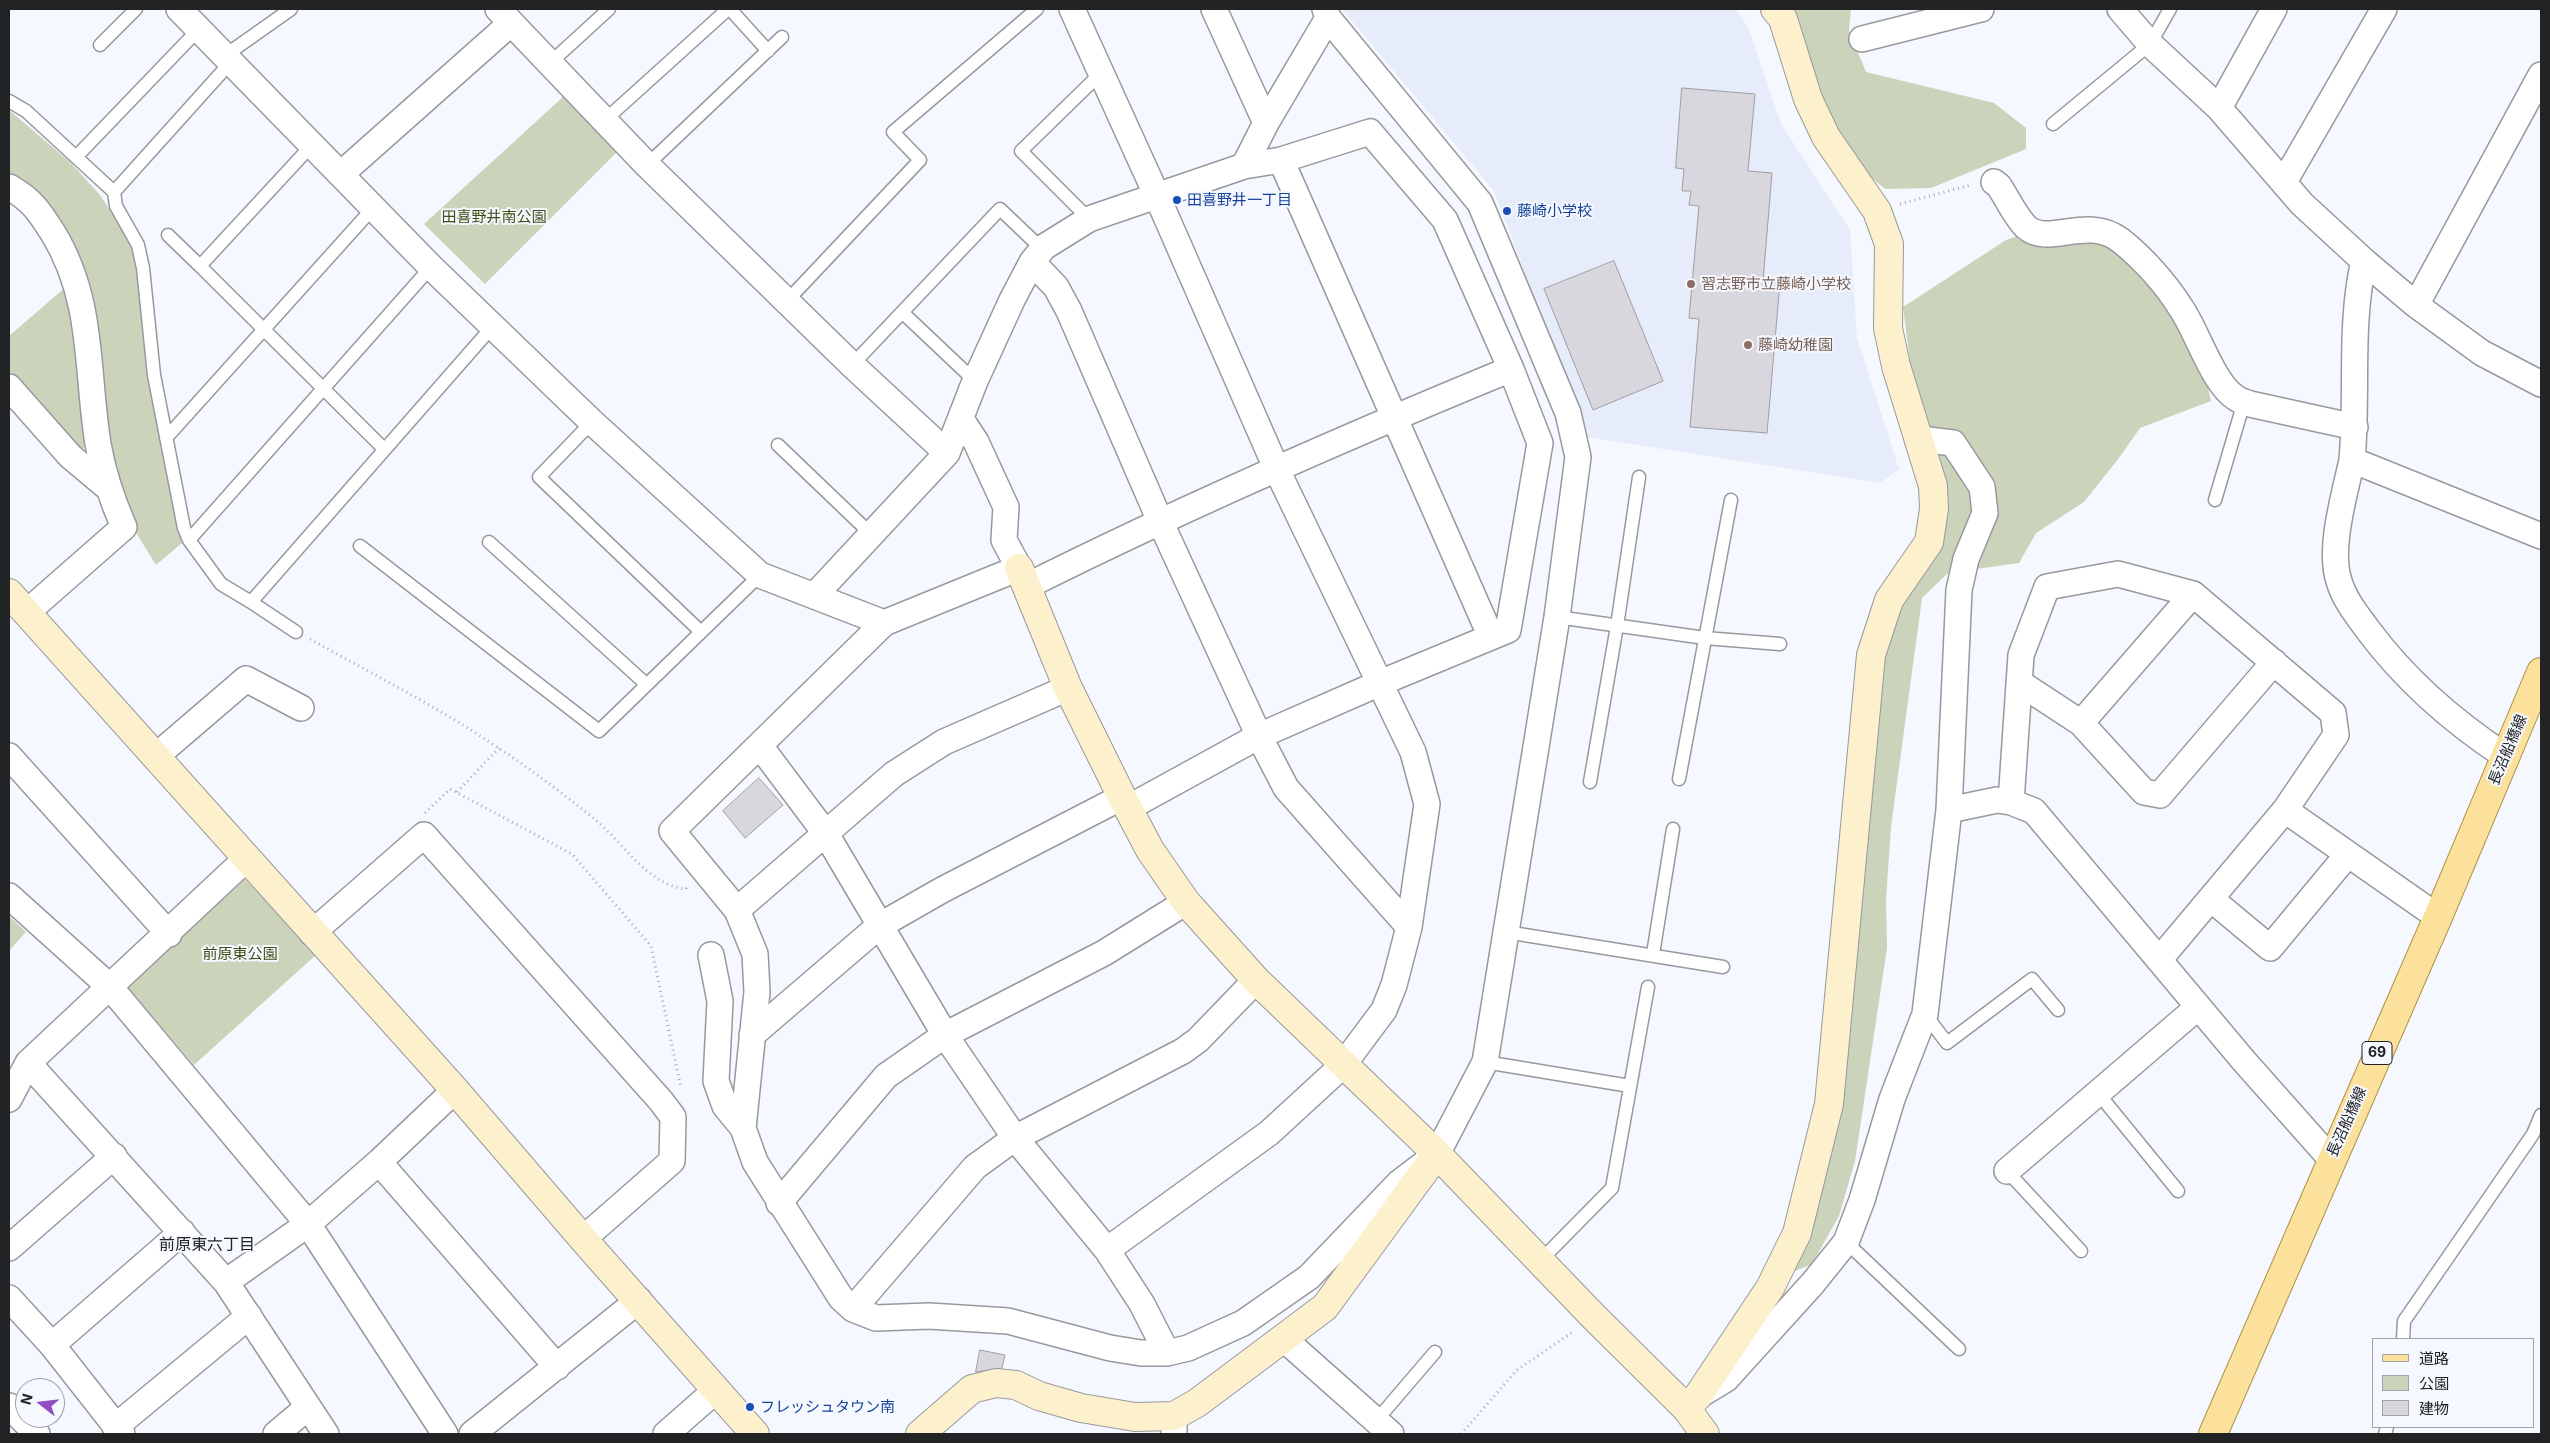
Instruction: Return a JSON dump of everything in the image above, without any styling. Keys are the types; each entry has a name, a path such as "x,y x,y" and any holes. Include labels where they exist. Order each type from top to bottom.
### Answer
{"main road":[{"name":"長沼船橋線","path":"2213,1434 2330,1159 2438,917 2541,672"}],"street":[{"path":"179,9 431,267 592,422 760,576 815,595 884,623"},
{"path":"1072,9 1157,196 1277,470 1413,752 1427,804 1409,927 1394,985 1384,1010 1343,1065 1269,1133 1107,1250"},
{"path":"1214,9 1266,123"},
{"path":"1692,1402 1770,1288 1797,1233 1829,1104 1871,656 1888,600 1929,542 1934,509 1933,486 1896,366 1888,328 1889,244 1877,211 1826,137 1808,99 1783,19 1775,9"},
{"path":"1862,39 1982,9"},
{"path":"2120,9 2150,44 2219,108 2302,204 2364,261 2416,305 2482,353 2540,380"},
{"path":"2219,108 2274,9"},
{"path":"2284,182 2384,9"},
{"path":"928,1432 972,1389 996,1383 1016,1385 1039,1396 1081,1408 1174,1425 1197,1403 1325,1307 1437,1154 1486,1062 1557,617 1578,458 1568,413 1480,203 1327,14 1244,166"},
{"path":"341,174 504,16 647,165 786,302 947,453"},
{"path":"2416,305 2541,75"},
{"path":"752,1035 879,926 942,890 1259,736 1380,682 1508,630 1540,443 1511,369 1445,220 1370,132 1280,160 1244,166 1089,219 1037,256 975,381 947,453 815,595"},
{"path":"1280,160 1491,637"},
{"path":"1994,182 1999,186 2026,226 2033,231 2050,234 2095,228 2107,232 2120,240 2145,264 2181,308 2221,384 2235,398 2244,402 2355,426"},
{"path":"9,187 36,206 65,252 75,281 84,312 98,444 107,487 124,528 17,603 455,1090 715,1391 756,1434"},
{"path":"1037,256 1069,311 1160,521 1259,736 1286,788 1409,927"},
{"path":"2364,261 2358,287 2355,426 2352,460 2336,540 2338,580 2354,610 2384,652 2418,689 2467,731 2505,756"},
{"path":"743,1128 757,992 755,954 737,910 672,832 884,623 1023,577 1160,521 1395,417 1511,369"},
{"path":"9,387 70,456 107,487"},
{"path":"961,419 976,442 1006,507 1004,540 1023,577 1068,688 1150,850 1186,902 1256,980 1437,1154 1594,1317 1692,1402 1706,1434"},
{"path":"1692,1402 1726,1379 1846,1242 1862,1200 1892,1099 1925,1014 1949,810 1959,590 1966,559 1985,513 1982,487 1953,443 1920,440"},
{"path":"2352,460 2541,536"},
{"path":"2011,802 2022,655 2048,587 2118,574 2193,594 2333,713 2336,735 2286,810 2159,960"},
{"path":"2081,723 2193,594"},
{"path":"2020,683 2081,723 2144,792 2160,795 2274,662"},
{"path":"155,757 246,679 301,708"},
{"path":"737,910 894,774 944,742 1068,688"},
{"path":"760,746 826,834 945,1035 1015,1138 1107,1250 1142,1304 1167,1353"},
{"path":"9,756 169,934"},
{"path":"1949,810 1997,800 2011,802 2034,811 2198,1007 2330,1159"},
{"path":"2286,810 2438,917"},
{"path":"312,933 424,835 655,1094 673,1117 672,1161 583,1239"},
{"path":"2212,899 2270,948 2348,854"},
{"path":"9,1099 28,1063 169,934 246,859"},
{"path":"9,896 110,987 308,1224 445,1434"},
{"path":"779,1203 886,1076 945,1035 1104,953 1186,902"},
{"path":"711,955 720,1001 716,1081 726,1106 743,1128 755,1162 779,1203 841,1298 853,1309 876,1318 929,1316 1008,1322 1110,1348 1141,1353 1167,1353 1188,1348 1243,1323 1310,1277 1399,1183 1437,1154"},
{"path":"853,1309 975,1167 1015,1138 1183,1051 1198,1040 1256,980"},
{"path":"2007,1171 2198,1007"},
{"path":"28,1063 226,1282 326,1434"},
{"path":"226,1282 308,1224 379,1162 455,1090"},
{"path":"9,1248 114,1156"},
{"path":"379,1162 557,1366"},
{"path":"52,1344 182,1232"},
{"path":"9,1298 52,1344 118,1430 249,1316"},
{"path":"472,1434 638,1300"},
{"path":"1284,1339 1383,1428"},
{"path":"666,1434 715,1391"},
{"path":"9,1406 37,1434"},
{"path":"276,1434 308,1407"}],"lane":[{"path":"100,46 136,9"},
{"path":"114,192 227,60 291,9"},
{"path":"550,63 609,9"},
{"path":"605,120 729,9 768,51"},
{"path":"786,302 920,160 893,132 1037,9"},
{"path":"2053,124 2150,44 2170,9"},
{"path":"77,156 198,30"},
{"path":"647,165 782,37"},
{"path":"1089,219 1021,151 1102,73"},
{"path":"9,101 26,111 114,192 116,206 138,245 143,268 154,375 184,528 189,540 221,584 296,632"},
{"path":"200,266 311,146"},
{"path":"166,438 374,207"},
{"path":"852,365 1000,209 1037,256"},
{"path":"168,235 384,449"},
{"path":"189,540 324,390 431,267"},
{"path":"902,312 975,381"},
{"path":"251,602 493,326"},
{"path":"2215,500 2244,402"},
{"path":"592,422 539,477 700,631"},
{"path":"778,445 872,535"},
{"path":"1590,782 1617,626 1639,478"},
{"path":"1679,779 1731,500"},
{"path":"490,542 646,684"},
{"path":"360,546 599,731 700,631 760,576"},
{"path":"1557,617 1705,638 1780,644"},
{"path":"1654,954 1673,829"},
{"path":"1506,932 1654,954 1723,967"},
{"path":"1925,1014 1947,1043 2032,979 2058,1010"},
{"path":"1540,1261 1612,1188 1648,986"},
{"path":"1486,1062 1630,1086"},
{"path":"2098,1093 2178,1191"},
{"path":"2403,1338 2404,1321 2533,1134 2541,1115"},
{"path":"2007,1171 2081,1251"},
{"path":"1846,1242 1959,1349"},
{"path":"1383,1428 1435,1352"}],"path":[{"path":"1877,211 1984,181 1994,182"},
{"path":"296,632 423,702 499,748 599,822 648,872 672,888"},
{"path":"457,792 499,748"},
{"path":"424,835 419,819 450,789 572,854 651,946 682,1092 673,1117"},
{"path":"1461,1434 1516,1370 1594,1317"}],"shaded area":[{"name":"習志野市立藤崎小学校","path":"1342,9 1736,9 1749,29 1781,124 1850,230 1857,338 1899,469 1880,483 1587,437 1494,191"}],"green space":[{"path":"1787,9 1851,9 1849,31 1866,72 1994,103 2026,128 2026,149 1931,188 1885,189 1849,159 1826,114"},
{"name":"田喜野井南公園","path":"564,96 619,150 485,284 424,224"},
{"path":"9,110 70,162 100,195 133,245 149,377 182,543 156,565 135,531 106,442 95,308 86,278 9,177"},
{"path":"2071,218 2114,251 2161,299 2204,370 2211,401 2140,428 2084,502 2036,533 2019,563 1948,573 1922,598 1891,827 1886,899 1887,948 1855,1161 1839,1216 1812,1264 1786,1275 1814,1224 1837,1107 1879,658 1902,594 1940,541 1915,401 1903,307 2006,240"},
{"path":"67,286 76,315 87,446 78,450 9,373 9,336"},
{"name":"前原東公園","path":"245,879 317,954 194,1065 128,987"},
{"path":"9,916 26,932 9,951"}],"building":[{"path":"1682,88 1755,94 1748,171 1772,173 1763,281 1780,282 1767,433 1690,427 1699,319 1689,318 1699,206 1689,205 1691,191 1682,191 1684,169 1676,168"},
{"path":"1614,261 1663,381 1593,410 1544,289"},
{"path":"759,778 783,805 745,838 723,811"},
{"path":"980,1350 1005,1355 1002,1368 976,1372"}],"place":[{"name":"田喜野井一丁目","path":"1177,200"},
{"name":"藤崎小学校","path":"1507,211"},
{"name":"習志野市立藤崎小学校","path":"1691,284"},
{"name":"藤崎幼稚園","path":"1748,345"},
{"name":"フレッシュタウン南","path":"750,1407"}],"district":[{"name":"前原東六丁目","path":"207,1245"}]}
